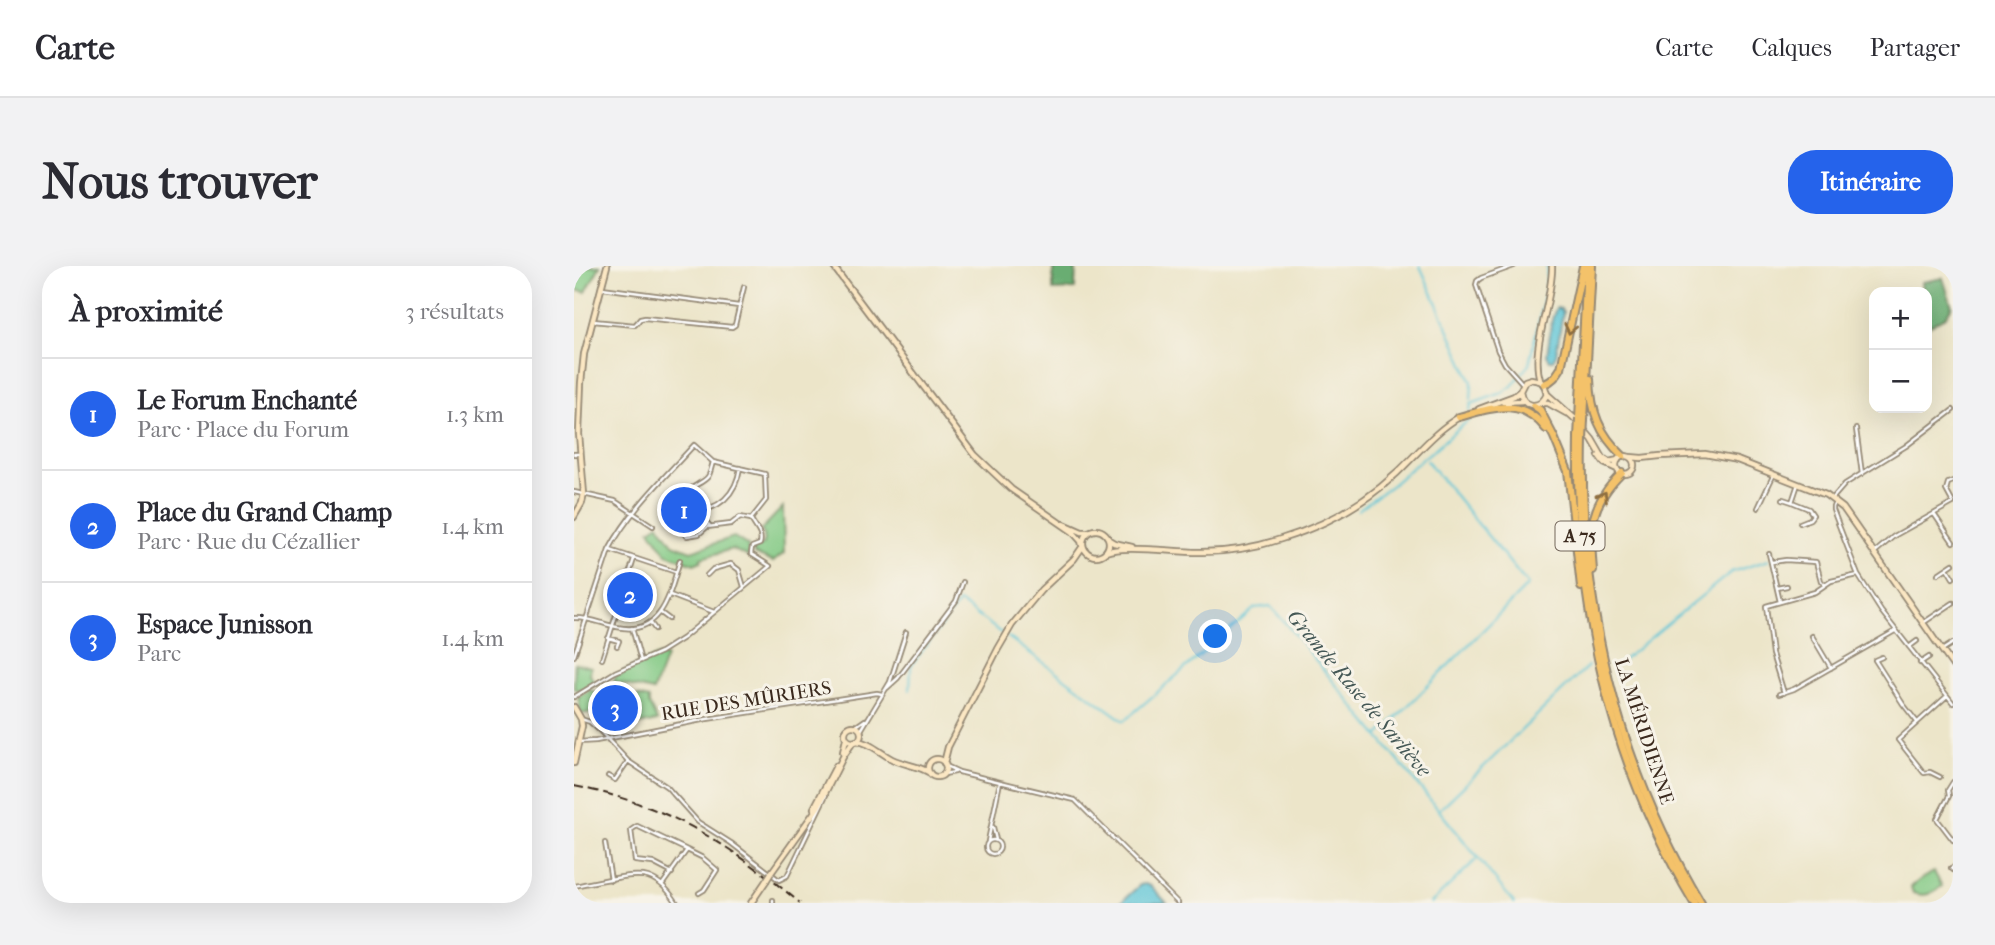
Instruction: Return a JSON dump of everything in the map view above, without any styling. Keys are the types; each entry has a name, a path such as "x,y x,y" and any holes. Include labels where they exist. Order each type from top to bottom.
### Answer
{"highway":[{"path":"1542,382 1556,377 1561,368 1585,266"},
{"name":"LA MÉRIDIENNE","path":"1585,266 1581,419 1583,502 1595,630 1604,686 1627,759 1646,807 1693,903"},
{"name":"LA MÉRIDIENNE","path":"1581,419 1592,266"},
{"path":"1589,336 1592,406 1600,427 1623,458"},
{"path":"1538,404 1564,460 1570,484 1578,572 1587,616 1595,630"},
{"path":"1459,417 1503,406 1526,411 1542,423 1564,460"},
{"path":"1595,630 1591,531 1599,501 1620,471"},
{"name":"LA MÉRIDIENNE","path":"1595,630 1644,788 1673,850 1703,903"}],"main road":[{"path":"574,517 584,494 577,411 584,354 607,266"},
{"path":"833,266 975,456 1011,489 1073,532 1089,555"},
{"path":"1531,379 1537,363 1552,286 1552,266"},
{"path":"1537,363 1546,394 1566,410 1589,435 1607,461 1697,454 1720,456 1747,463 1834,500 1850,518 1953,666"},
{"path":"1542,382 1520,380 1523,401 1528,405 1548,403 1567,414 1588,436 1601,460 1620,471 1630,472 1633,467 1653,457"},
{"path":"1052,580 1076,561 1089,555 1098,556 1118,549 1201,552 1240,549 1316,527 1371,494 1394,476 1438,432 1459,417 1514,396 1520,391"},
{"path":"1538,404 1546,394"},
{"path":"1495,403 1523,401"},
{"path":"1623,458 1633,462 1633,467"},
{"path":"1620,471 1623,458"},
{"path":"1054,519 1082,532 1100,531 1109,540 1122,545 1151,550"},
{"path":"912,765 930,764 938,760 948,747 1003,639 1021,612 1074,559 1088,532"},
{"path":"1106,552 1109,540"},
{"path":"574,707 581,719 574,763"},
{"path":"577,746 578,713"},
{"path":"805,824 846,745 846,730 855,727 876,749"},
{"path":"751,903 826,794 843,757 860,733"},
{"path":"846,739 866,743 892,760 912,765 937,777 944,774 948,747"},
{"path":"938,760 945,764"},
{"path":"930,764 930,773"}],"street":[{"path":"1514,266 1481,278 1476,285 1498,351 1505,364 1520,380"},
{"path":"593,321 635,325 645,318 730,328 735,325 744,287"},
{"path":"602,288 739,306"},
{"path":"1953,410 1906,446 1845,484 1834,500 1833,507 1858,575 1895,631 1953,703"},
{"path":"1856,429 1861,474"},
{"path":"574,656 576,642 609,550 633,512 694,445 713,462 762,472 766,477 766,500 751,519"},
{"path":"574,454 581,454"},
{"path":"713,462 710,476 702,484 697,484 673,500 676,527 687,536 699,534 707,527 731,524 740,517 751,519"},
{"path":"692,511 719,504 733,491 740,468"},
{"path":"1758,508 1774,474"},
{"path":"1874,553 1895,536 1953,503 1946,490 1948,483 1953,481"},
{"path":"1792,502 1798,484"},
{"path":"574,492 615,501 653,526"},
{"path":"688,492 691,504 710,527"},
{"path":"1783,499 1810,509 1813,513 1810,519 1800,523"},
{"path":"1934,514 1953,542"},
{"path":"574,697 683,638 770,566 751,554 751,548 760,544 761,537 751,519"},
{"path":"1947,533 1953,529"},
{"path":"609,550 676,572"},
{"path":"1769,554 1780,602"},
{"path":"602,659 634,559"},
{"path":"574,618 632,628 650,622 661,613 680,560"},
{"path":"1772,562 1816,562 1821,581 1825,585"},
{"path":"1938,575 1953,564"},
{"path":"707,575 713,569 731,565 740,572 744,587"},
{"path":"1947,568 1953,578"},
{"path":"1784,693 1772,654 1766,606 1815,593 1831,581 1858,575"},
{"path":"621,600 633,603 637,601 640,590 638,586 626,582"},
{"path":"860,733 879,694 898,678 956,601 964,582"},
{"path":"1777,588 1787,586"},
{"path":"670,594 714,612"},
{"path":"1923,623 1953,603"},
{"path":"661,613 669,619"},
{"path":"650,622 656,629"},
{"path":"632,628 641,661"},
{"path":"1779,694 1895,631"},
{"path":"887,688 906,632"},
{"path":"1812,636 1830,668"},
{"path":"608,638 619,641 617,646"},
{"path":"1908,648 1917,641"},
{"path":"1942,650 1953,643"},
{"path":"1882,657 1875,660 1917,722"},
{"path":"1920,663 1929,657"},
{"name":"RUE DES MÛRIERS","path":"577,746 721,717 879,694"},
{"path":"1940,778 1930,772 1924,773 1898,740 1947,696"},
{"path":"855,727 868,718"},
{"path":"581,719 593,724 628,761 667,787 700,823 731,843 774,877 782,880 787,876 826,797 834,770"},
{"path":"608,776 615,780 628,761"},
{"path":"945,764 959,772 1075,800 1178,903"},
{"path":"944,774 959,772"},
{"path":"992,824 1000,848 994,854 986,849 1000,782"},
{"path":"1953,782 1937,820 1953,840"},
{"path":"672,873 653,863 635,861 630,833 633,827 637,826 703,858 717,870 699,893"},
{"path":"988,841 996,840"},
{"path":"605,843 611,880"},
{"path":"662,885 687,850"},
{"path":"574,886 648,877 662,885 677,903"}],"green space":[{"path":"574,266 600,266 586,292 574,290"},
{"path":"1053,266 1076,266 1075,289 1053,290"},
{"path":"1943,278 1952,306 1945,317 1932,324 1932,287 1922,287 1922,282"},
{"path":"783,507 784,553 773,562 754,554 753,550 764,544 761,530"},
{"path":"659,524 673,544 691,551 734,537 748,546 748,557 732,549 701,558 701,561 694,564 667,554 650,530"},
{"path":"659,655 666,657 653,691 614,682 616,675 622,675 624,671"},
{"path":"575,663 591,667 590,675 595,682 581,690 574,689"},
{"path":"590,690 626,705 633,703 637,696 649,699 657,721 610,731 599,711 581,714 578,697"},
{"path":"1934,872 1942,886 1928,894 1913,893 1911,887"}],"water":[{"path":"1556,308 1563,312 1556,355 1550,360 1547,355"},
{"path":"1140,885 1151,886 1167,903 1120,903"}],"waterway":[{"path":"1420,266 1472,382 1471,399"},
{"path":"1470,411 1471,404 1502,393 1512,386 1529,364 1546,289 1547,266"},
{"path":"1425,457 1470,417"},
{"path":"1358,510 1424,457"},
{"path":"1378,736 1528,585 1427,461"},
{"path":"1616,666 1731,572 1769,560"},
{"name":"Grande Rase de Sarliève","path":"910,690 911,666 959,602 1003,634"},
{"name":"Grande Rase de Sarliève","path":"1008,637 1124,721 1255,608 1270,606 1478,858"},
{"path":"1440,809 1588,666"},
{"name":"Grande Rase de Sarliève","path":"1431,903 1478,858 1514,903"}],"railway":[{"path":"574,786 608,794 668,815 721,844 800,903"}],"place":[{"name":"Le Forum Enchanté","path":"684,510"},
{"name":"Place du Grand Champ","path":"630,595"},
{"name":"Espace Junisson","path":"615,708"}]}
